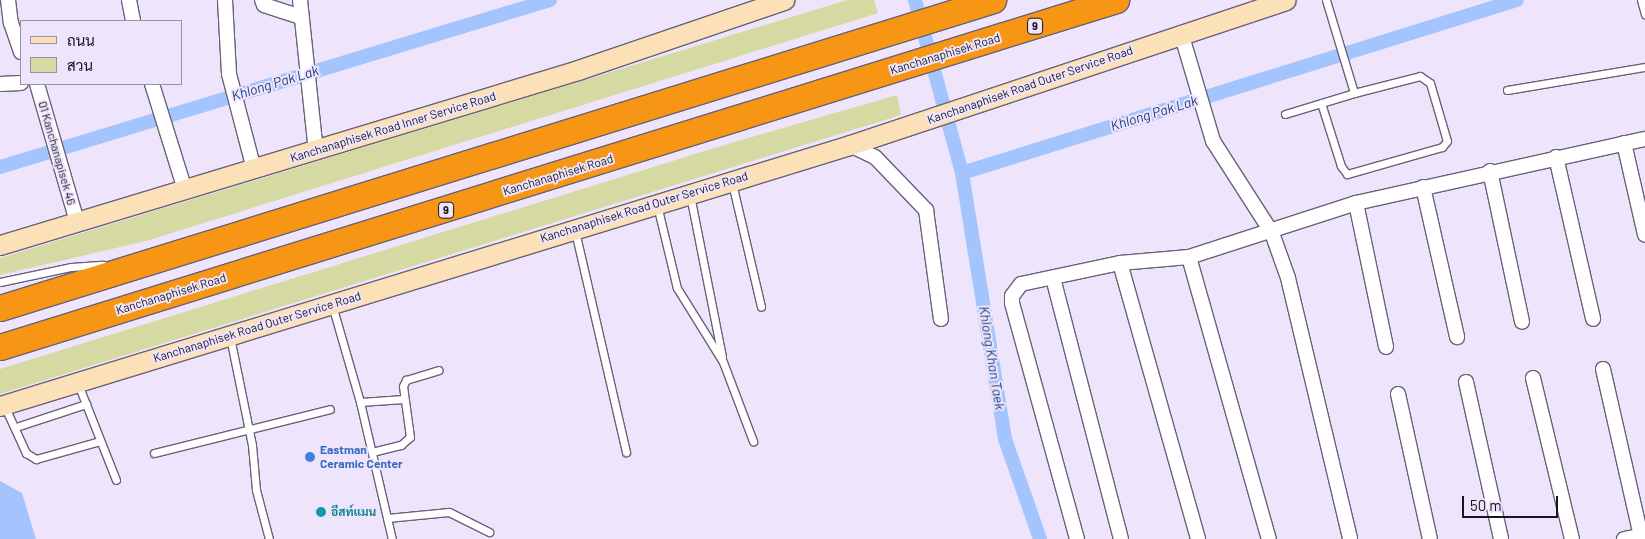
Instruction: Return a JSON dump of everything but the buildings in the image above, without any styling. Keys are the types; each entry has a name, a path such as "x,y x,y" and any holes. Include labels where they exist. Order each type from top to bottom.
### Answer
{"highway":[{"path":"0,308 993,0"},
{"name":"Kanchanaphisek Road","path":"0,347 954,52 1116,0"}],"main road":[{"name":"Kanchanaphisek Road Inner Service Road","path":"0,245 316,151 578,70 784,0"},
{"name":"Kanchanaphisek Road Outer Service Road","path":"2,405 574,228 850,145 1181,33 1286,0"}],"street":[{"path":"8,0 11,23 20,49"},
{"path":"129,0 133,20"},
{"path":"225,0 229,74 238,115 254,169"},
{"path":"262,0 264,5 300,17"},
{"path":"300,0 304,55 311,98 316,151"},
{"path":"1181,33 1194,82 1221,158 1272,233 1288,278 1350,539"},
{"path":"0,84 20,82"},
{"name":"01 Kanchanapisek 46","path":"37,85 77,222"},
{"path":"154,90 185,190"},
{"path":"1077,539 1012,303 1012,296 1021,284 1120,263 1189,258 1272,233 1356,203 1490,171 1645,139"},
{"path":"1624,143 1645,235"},
{"path":"850,145 874,157 926,210 941,319"},
{"path":"1556,157 1593,319"},
{"path":"1490,171 1522,322"},
{"path":"1422,187 1457,337"},
{"path":"1356,203 1386,348"},
{"path":"1189,258 1269,539"},
{"path":"1120,263 1198,539"},
{"path":"1053,278 1121,539"},
{"path":"1603,369 1643,535 1624,539"},
{"path":"1533,378 1572,539"},
{"path":"1466,382 1501,539"},
{"path":"1398,394 1430,539"}],"lane":[{"path":"1326,0 1354,93"},
{"path":"1641,0 1645,14"},
{"path":"1507,90 1645,67"},
{"path":"1285,114 1413,77 1425,78 1430,82 1447,136 1446,144 1347,174 1341,166 1322,104"},
{"path":"731,180 761,306"},
{"path":"689,193 723,362 753,441"},
{"path":"657,203 677,288 723,362"},
{"path":"574,228 626,452"},
{"path":"0,282 71,267 147,263"},
{"path":"332,304 360,402 392,539"},
{"path":"229,336 248,430 256,490 269,539"},
{"path":"372,452 401,445 410,437 403,386 406,380 438,370"},
{"path":"76,382 116,480"},
{"path":"360,402 404,399"},
{"path":"16,428 86,404"},
{"path":"2,405 16,428 26,453 36,459 100,441"},
{"path":"154,453 330,409"},
{"path":"387,518 449,512 489,532"}],"green space":[{"path":"847,0 874,0 878,13 146,241 0,275 0,258"},
{"path":"897,95 901,115 0,394 0,369 721,146"}],"water":[{"path":"0,481 22,493 36,539 0,539"}],"waterway":[{"name":"Khlong Pak Lak","path":"0,167 550,0"},
{"name":"Khlong Khan Taek","path":"915,0 962,173 1005,439 1040,539"},
{"name":"Khlong Pak Lak","path":"962,173 1517,0"}],"place":[{"name":"Eastman Ceramic Center","path":"310,457"},
{"name":"อีสท์แมน","path":"321,512"}]}
